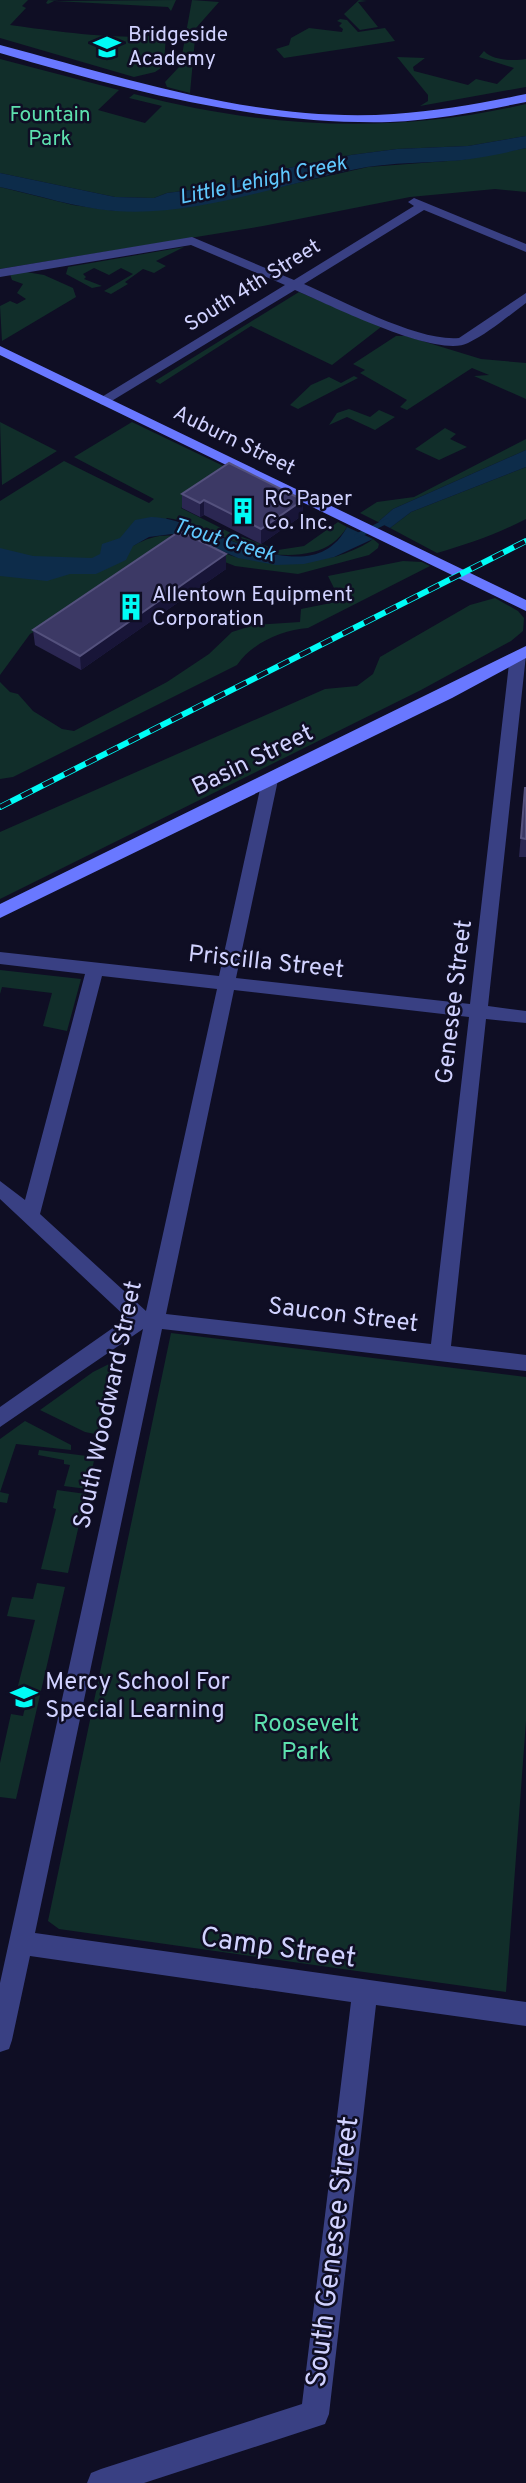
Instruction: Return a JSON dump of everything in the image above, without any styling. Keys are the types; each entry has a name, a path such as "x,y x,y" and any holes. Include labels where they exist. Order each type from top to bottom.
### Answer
{"main road":[{"path":"0,50 174,98 281,116 394,117 468,109 526,98"},
{"name":"Auburn Street","path":"0,350 526,606"},
{"name":"Basin Street","path":"0,912 522,653"}],"street":[{"name":"South 4th Street","path":"106,401 293,286 418,204 526,248"},
{"path":"0,273 192,241 395,328 434,341 457,343 526,297"},
{"name":"Genesee Street","path":"440,1353 522,653"},
{"name":"South Woodward Street","path":"0,2040 147,1320 226,984 270,780"},
{"name":"Priscilla Street","path":"0,958 526,1017"},
{"path":"30,1216 95,970"},
{"path":"0,1188 147,1320 0,1418"},
{"name":"Saucon Street","path":"147,1320 526,1363"},
{"name":"Camp Street","path":"21,1943 526,2014"},
{"name":"South Genesee Street","path":"106,2481 315,2414 365,1991"}],"green space":[{"path":"0,0 28,0 22,6 26,8 10,25 111,36 151,36 166,33 164,66 155,72 134,77 0,38"},
{"path":"48,0 176,0 171,11 168,7 54,1 48,4"},
{"path":"192,0 219,2 196,28 190,93 167,87 165,82 180,66"},
{"path":"359,0 367,1 358,2 378,27 360,30 344,14"},
{"path":"347,20 358,32 385,28 395,41 284,58 276,49 289,45 291,38 309,28 342,32 343,29 339,26 342,23 337,21"},
{"path":"484,51 498,58 526,59 526,87 420,106 428,101 428,95 397,57 425,58 413,67 414,71 468,85 476,79 497,84 514,68 479,57"},
{"name":"Fountain Park","path":"0,59 119,90 98,110 145,123 162,106 129,98 134,94 231,114 329,123 428,120 526,104 526,136 468,146 397,149 351,155 246,177 222,186 167,193 154,198 115,197 0,173"},
{"path":"526,148 526,192 495,189 410,197 263,226 0,269 0,187 73,205 116,211 164,209 218,201 368,167 461,160"},
{"path":"184,247 156,261 166,266 154,273 143,269 125,282 128,284 111,294 104,291 133,274 121,268 109,275 94,268 83,274 86,277 84,279 102,286 92,288 66,274 68,267"},
{"path":"26,272 44,275 73,288 76,297 2,341 0,306 10,301 17,304 26,299 17,293 23,284 12,280 10,274"},
{"path":"299,292 381,327 332,365 251,326 160,384 155,381"},
{"path":"396,336 406,336 481,359 526,363 526,399 474,376 489,375 472,368 407,410 400,407 407,400 360,373 365,370 353,364"},
{"path":"354,376 358,378 298,409 290,405 311,385 329,377 341,383"},
{"path":"349,409 370,417 379,410 395,417 375,430 347,417 329,425 337,413"},
{"path":"0,422 57,451 2,485"},
{"path":"132,422 238,473 181,508 231,533 278,550 304,546 338,522 347,527 323,549 292,555 255,550 186,522 167,518 133,546 148,539 173,536 236,557 269,559 334,557 355,550 373,539 379,544 378,548 369,555 298,574 235,566 182,545 30,634 0,675 0,501 64,461 149,503 154,499 74,457"},
{"path":"445,428 456,434 450,439 467,447 439,460 415,449"},
{"path":"526,439 526,450 393,509 378,522 360,513 377,502 414,497"},
{"path":"526,467 526,519 504,529 437,553 390,528 411,512"},
{"path":"403,561 422,562 430,566 308,628 268,639 251,650 237,665 13,777 0,779 0,682 10,692 18,694 33,711 62,729 74,731 167,682 209,654 232,632 254,625 300,622 301,609 336,602 335,590 328,576"},
{"path":"495,598 518,611 524,618 523,631 511,641 421,690 0,899 0,832 325,689 357,686 373,674 380,657 470,605"},
{"path":"0,970 81,979 67,1031 43,1026 52,993 2,987 0,994"},
{"name":"Roosevelt Park","path":"171,1333 526,1377 526,1721 506,1992 59,1929 48,1921"},
{"path":"116,1363 100,1435 85,1432 40,1410 93,1372"},
{"path":"25,1421 71,1445 71,1450 16,1444 0,1492 0,1439"},
{"path":"39,1450 95,1457 87,1489 64,1486 70,1465 64,1464 64,1460 38,1455"},
{"path":"57,1490 86,1494 68,1573 41,1569 56,1509 53,1508"},
{"path":"0,1492 9,1494 7,1503 0,1502"},
{"path":"37,1583 65,1587 16,1799 0,1797 0,1763 11,1714 23,1716 26,1703 14,1701 35,1620 7,1616 12,1597 33,1599"}],"water":[{"name":"Little Lehigh Creek","path":"526,136 526,148 467,159 367,167 179,209 115,211 71,204 0,187 0,173 115,197 154,198 167,193 222,186 246,177 351,155 397,149 468,146"},
{"path":"526,450 526,467 411,512 390,528 378,522 393,509"},
{"path":"151,517 173,520 255,549 283,555 308,556 330,547 347,527 373,539 334,557 304,564 276,565 238,558 202,542 172,534 149,537 133,546 126,560 96,574 70,574 47,581 0,576 0,548 33,556 92,558 100,554 102,544 120,538 135,520"}],"building":[{"path":"229,463 303,500 261,529 204,500 200,503 182,494"},
{"name":"Allentown Equipment Corporation","path":"180,531 226,554 80,656 33,630"},
{"path":"526,788 526,839 521,838"}],"waterway":[{"name":"Trout Creek","path":"357,536 387,521"}],"railway":[{"path":"0,807 526,541"}],"place":[{"name":"Bridgeside Academy","path":"107,47"},
{"name":"RC Paper Co. Inc.","path":"243,511"},
{"name":"Allentown Equipment Corporation","path":"131,607"},
{"name":"Mercy School For Special Learning","path":"24,1697"}]}
